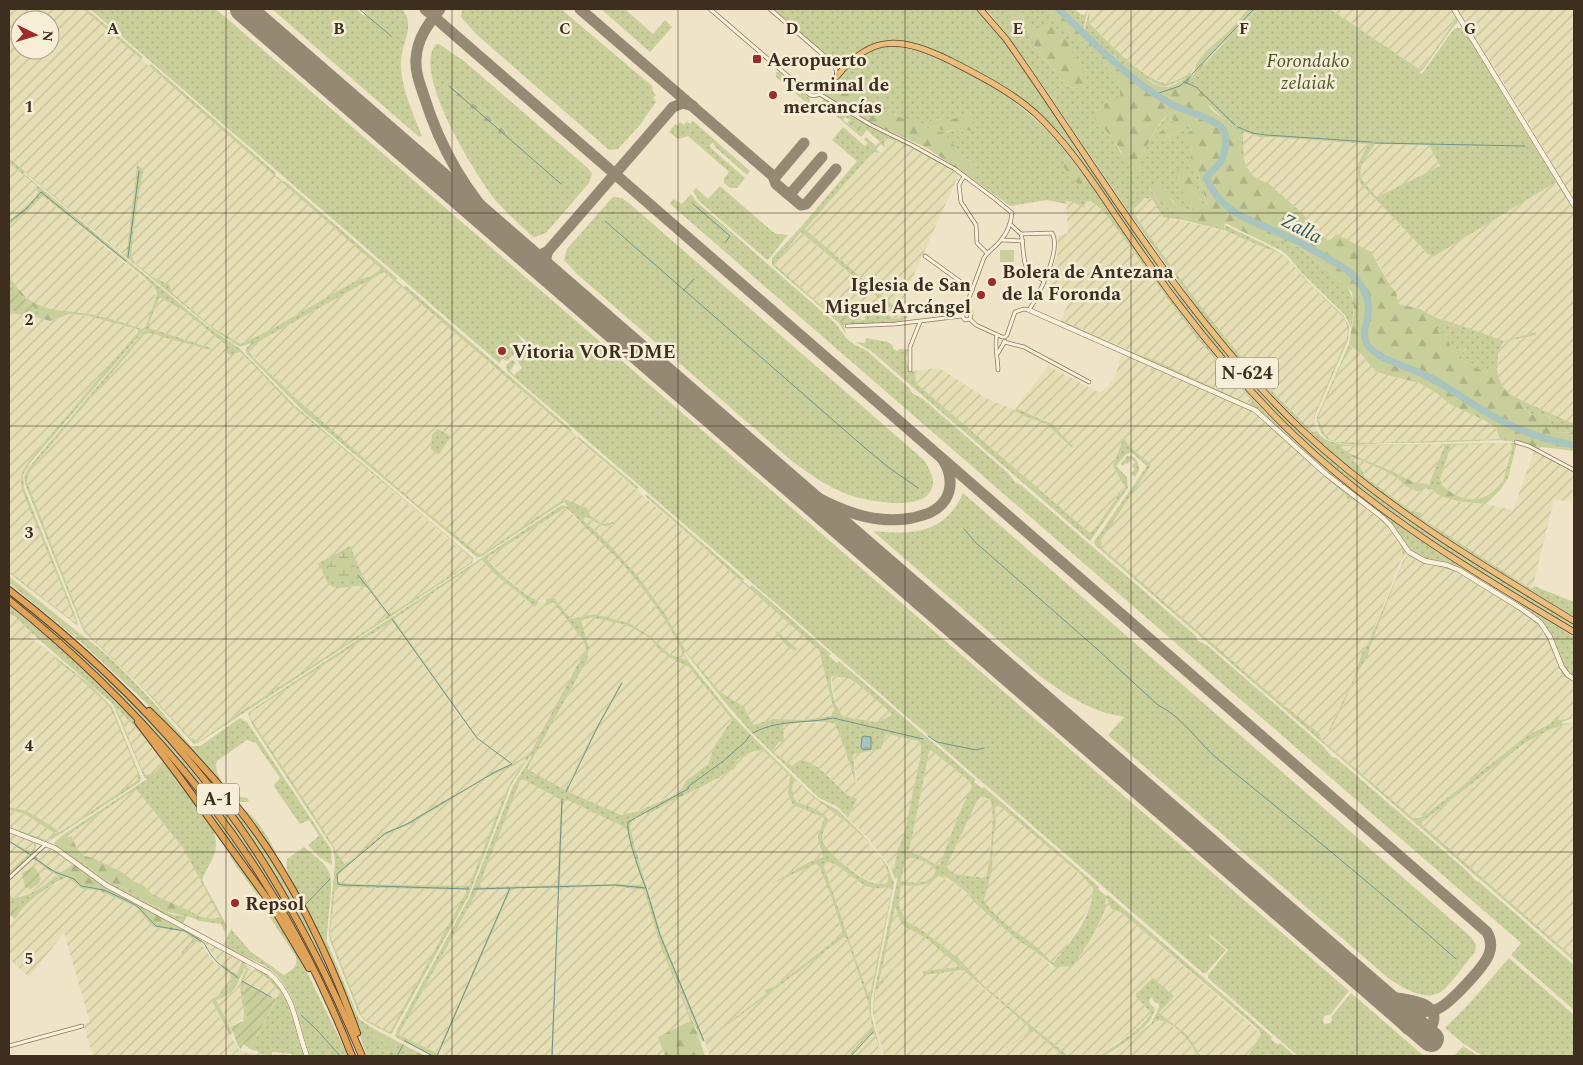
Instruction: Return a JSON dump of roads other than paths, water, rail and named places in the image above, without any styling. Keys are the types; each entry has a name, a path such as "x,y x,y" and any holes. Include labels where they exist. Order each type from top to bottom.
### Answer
{"highway":[{"name":"N-624","path":"980,9 1006,39 1192,306 1224,347 1268,396 1340,464 1389,502 1458,550 1574,621"},
{"name":"N-624","path":"837,76 850,61 864,50 883,44 901,44 920,48 946,59 987,80 1019,100 1044,122 1073,154 1148,262 1214,350 1296,437 1335,472 1416,532 1574,632"},
{"name":"A-1","path":"9,590 67,637 145,712 188,760 223,806 267,868 298,920 328,978 362,1056"},
{"name":"A-1","path":"9,600 74,654 128,706 194,782 242,846 283,912 332,1007 352,1056"},
{"path":"108,675 127,688 204,767 234,802 267,849 297,897 322,946 344,997 359,1041 362,1056"},
{"path":"128,706 270,904 332,1007"}],"street":[{"path":"710,9 810,95 821,95 871,125 955,169 996,198 1012,213 1010,224 1001,240 987,253 969,298 967,310 963,312 962,316"},
{"path":"770,9 835,65 837,76 821,95"},
{"path":"1454,9 1574,205"},
{"path":"964,176 959,185 961,202 976,225 977,243 987,253"},
{"path":"1010,224 1021,234 1025,265 1029,272 1043,280"},
{"path":"1021,234 1052,234 1055,246 1053,256 1029,310"},
{"path":"1001,240 1023,240"},
{"path":"925,256 972,290"},
{"path":"998,353 1005,337 1008,335 1015,312 1024,309 1029,310 1255,410 1326,474 1386,521 1409,552 1425,561 1447,565 1460,570 1533,616 1545,629 1565,672 1574,679"},
{"path":"967,310 972,315 970,319"},
{"path":"962,316 965,320 970,319 976,325 1005,337"},
{"path":"847,326 920,322 962,316"},
{"path":"910,370 910,348 920,322"},
{"path":"997,335 995,342 998,353 998,370"},
{"path":"1004,342 1024,347 1089,382"},
{"path":"1516,442 1529,446 1574,470"},
{"path":"9,830 47,844 62,852 106,884 269,973 279,982 291,1002 307,1056"},
{"path":"9,878 47,844"},
{"path":"9,1046 82,1026"}],"water":[{"path":"862,737 871,737 871,749 863,750 861,747"}],"waterway":[{"path":"359,9 391,36"},
{"name":"Zalla","path":"1058,9 1140,84 1171,104 1208,119 1221,127 1226,139 1224,153 1219,164 1206,178 1213,191 1221,201 1240,215 1303,244 1351,273 1363,288 1368,300 1368,314 1364,336 1367,344 1372,349 1394,363 1437,381 1492,416 1528,433 1574,445"},
{"path":"1192,74 1254,9"},
{"path":"1153,95 1180,86 1190,77"},
{"path":"1184,82 1196,87 1235,125"},
{"path":"449,86 561,184"},
{"path":"1238,127 1252,133 1266,135 1371,142"},
{"path":"1375,143 1525,146"},
{"path":"128,257 139,171"},
{"path":"9,222 26,209 41,192 126,261"},
{"path":"693,204 730,236 725,243"},
{"path":"605,221 865,448 918,488"},
{"path":"684,290 694,279"},
{"path":"964,529 975,542 1158,705 1183,723 1220,761 1310,834 1456,959"},
{"path":"358,575 390,616"},
{"path":"392,619 477,738 512,764 407,824 386,833 337,874 338,884 469,889"},
{"path":"566,792 599,724 622,683"},
{"path":"753,733 782,724 833,718 923,739"},
{"path":"474,889 615,885 646,888 631,845 628,822 688,789 689,786 722,762 745,742 750,735"},
{"path":"928,736 937,742 976,750 984,748"},
{"path":"552,1056 562,799"},
{"path":"9,841 31,855"},
{"path":"34,858 55,872 74,879 81,886 104,890 132,903 156,926 185,931 204,943 218,963 237,977"},
{"path":"306,904 330,879"},
{"path":"437,1056 510,888"},
{"path":"646,888 660,935 704,1041"},
{"path":"242,981 271,997"},
{"path":"301,1015 340,1056"},
{"path":"851,1056 872,1033"},
{"path":"405,1041 433,1056"},
{"path":"397,1056 403,1045"}],"place":[{"name":"Aeropuerto","path":"757,59"},
{"name":"Terminal de mercancías","path":"773,95"},
{"name":"Bolera de Antezana de la Foronda","path":"992,282"},
{"name":"Iglesia de San Miguel Arcángel","path":"981,295"},
{"name":"Vitoria VOR-DME","path":"502,351"},
{"name":"Repsol","path":"235,903"}],"park label":[{"name":"Forondako zelaiak","path":"1308,71"}]}
